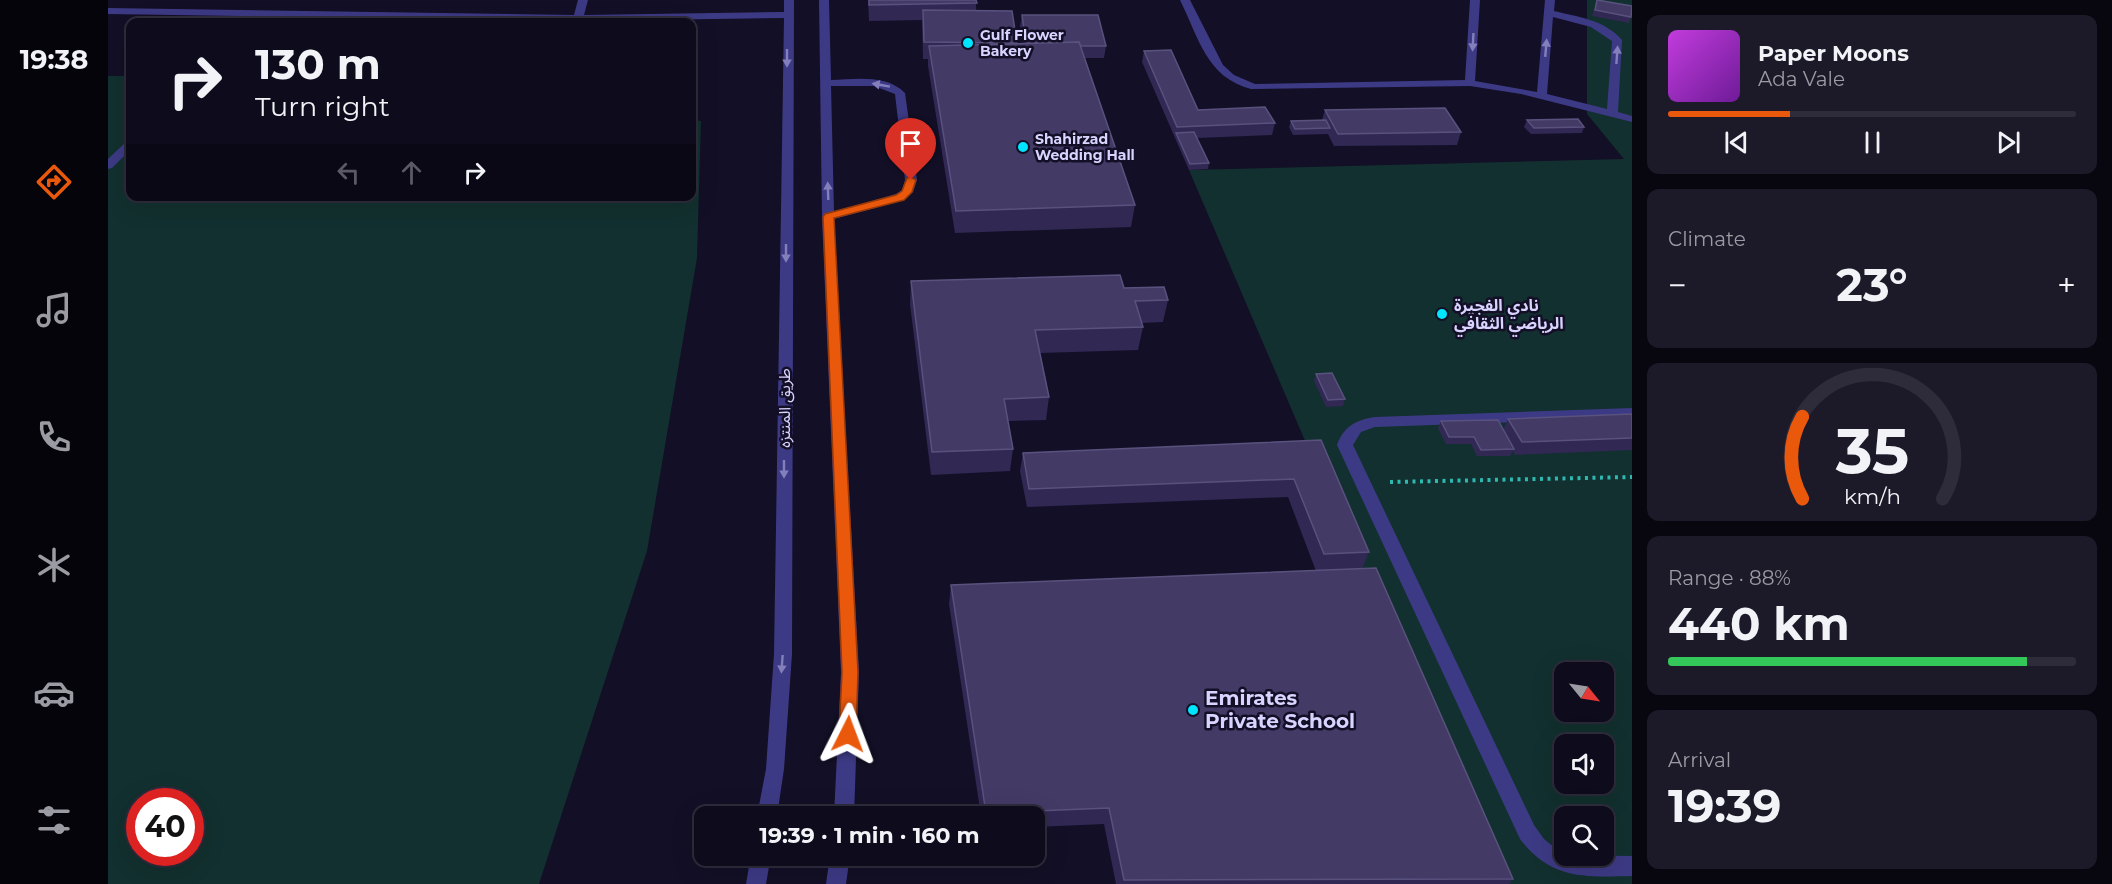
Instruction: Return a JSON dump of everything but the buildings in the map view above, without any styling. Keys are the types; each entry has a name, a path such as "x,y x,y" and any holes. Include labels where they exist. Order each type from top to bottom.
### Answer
{"street":[{"path":"171,12 180,0"},
{"path":"578,18 583,0"},
{"path":"824,0 828,217 850,672 844,806"},
{"path":"1185,0 1218,66 1225,75 1238,82 1273,88 1470,83 1542,95 1632,118"},
{"path":"1470,83 1475,0"},
{"path":"1542,95 1550,0"},
{"path":"108,11 578,18 788,7"},
{"name":"طريق المنتزه","path":"769,806 775,769 783,654 788,7"},
{"path":"255,18 261,13"},
{"path":"1549,13 1596,25 1617,40 1612,113"},
{"path":"824,83 878,83 888,85 900,93 911,180 907,192 900,197 828,217"},
{"path":"108,165 126,148"},
{"path":"1632,413 1363,424 1353,429 1347,436 1345,445 1535,845 1547,855 1577,867 1632,866"},
{"path":"756,884 759,866"},
{"path":"836,884 838,866"}],"path":[{"path":"1363,483 1632,477"}],"green space":[{"name":"نادي الفجيرة الرياضي الثقافي","path":"1587,0 1632,0 1632,884 1495,884 1189,170 1624,159 1587,114"},
{"path":"108,76 126,76 126,201 696,201 696,120 701,121 697,258 647,551 539,884 108,884"}],"place":[{"name":"Gulf Flower Bakery","path":"968,43"},
{"name":"Shahirzad Wedding Hall","path":"1023,147"},
{"name":"نادي الفجيرة الرياضي الثقافي","path":"1442,314"},
{"name":"Emirates Private School","path":"1193,710"}],"route":[{"path":"848,734 850,672 828,217 900,197 907,192 911,180"}]}
